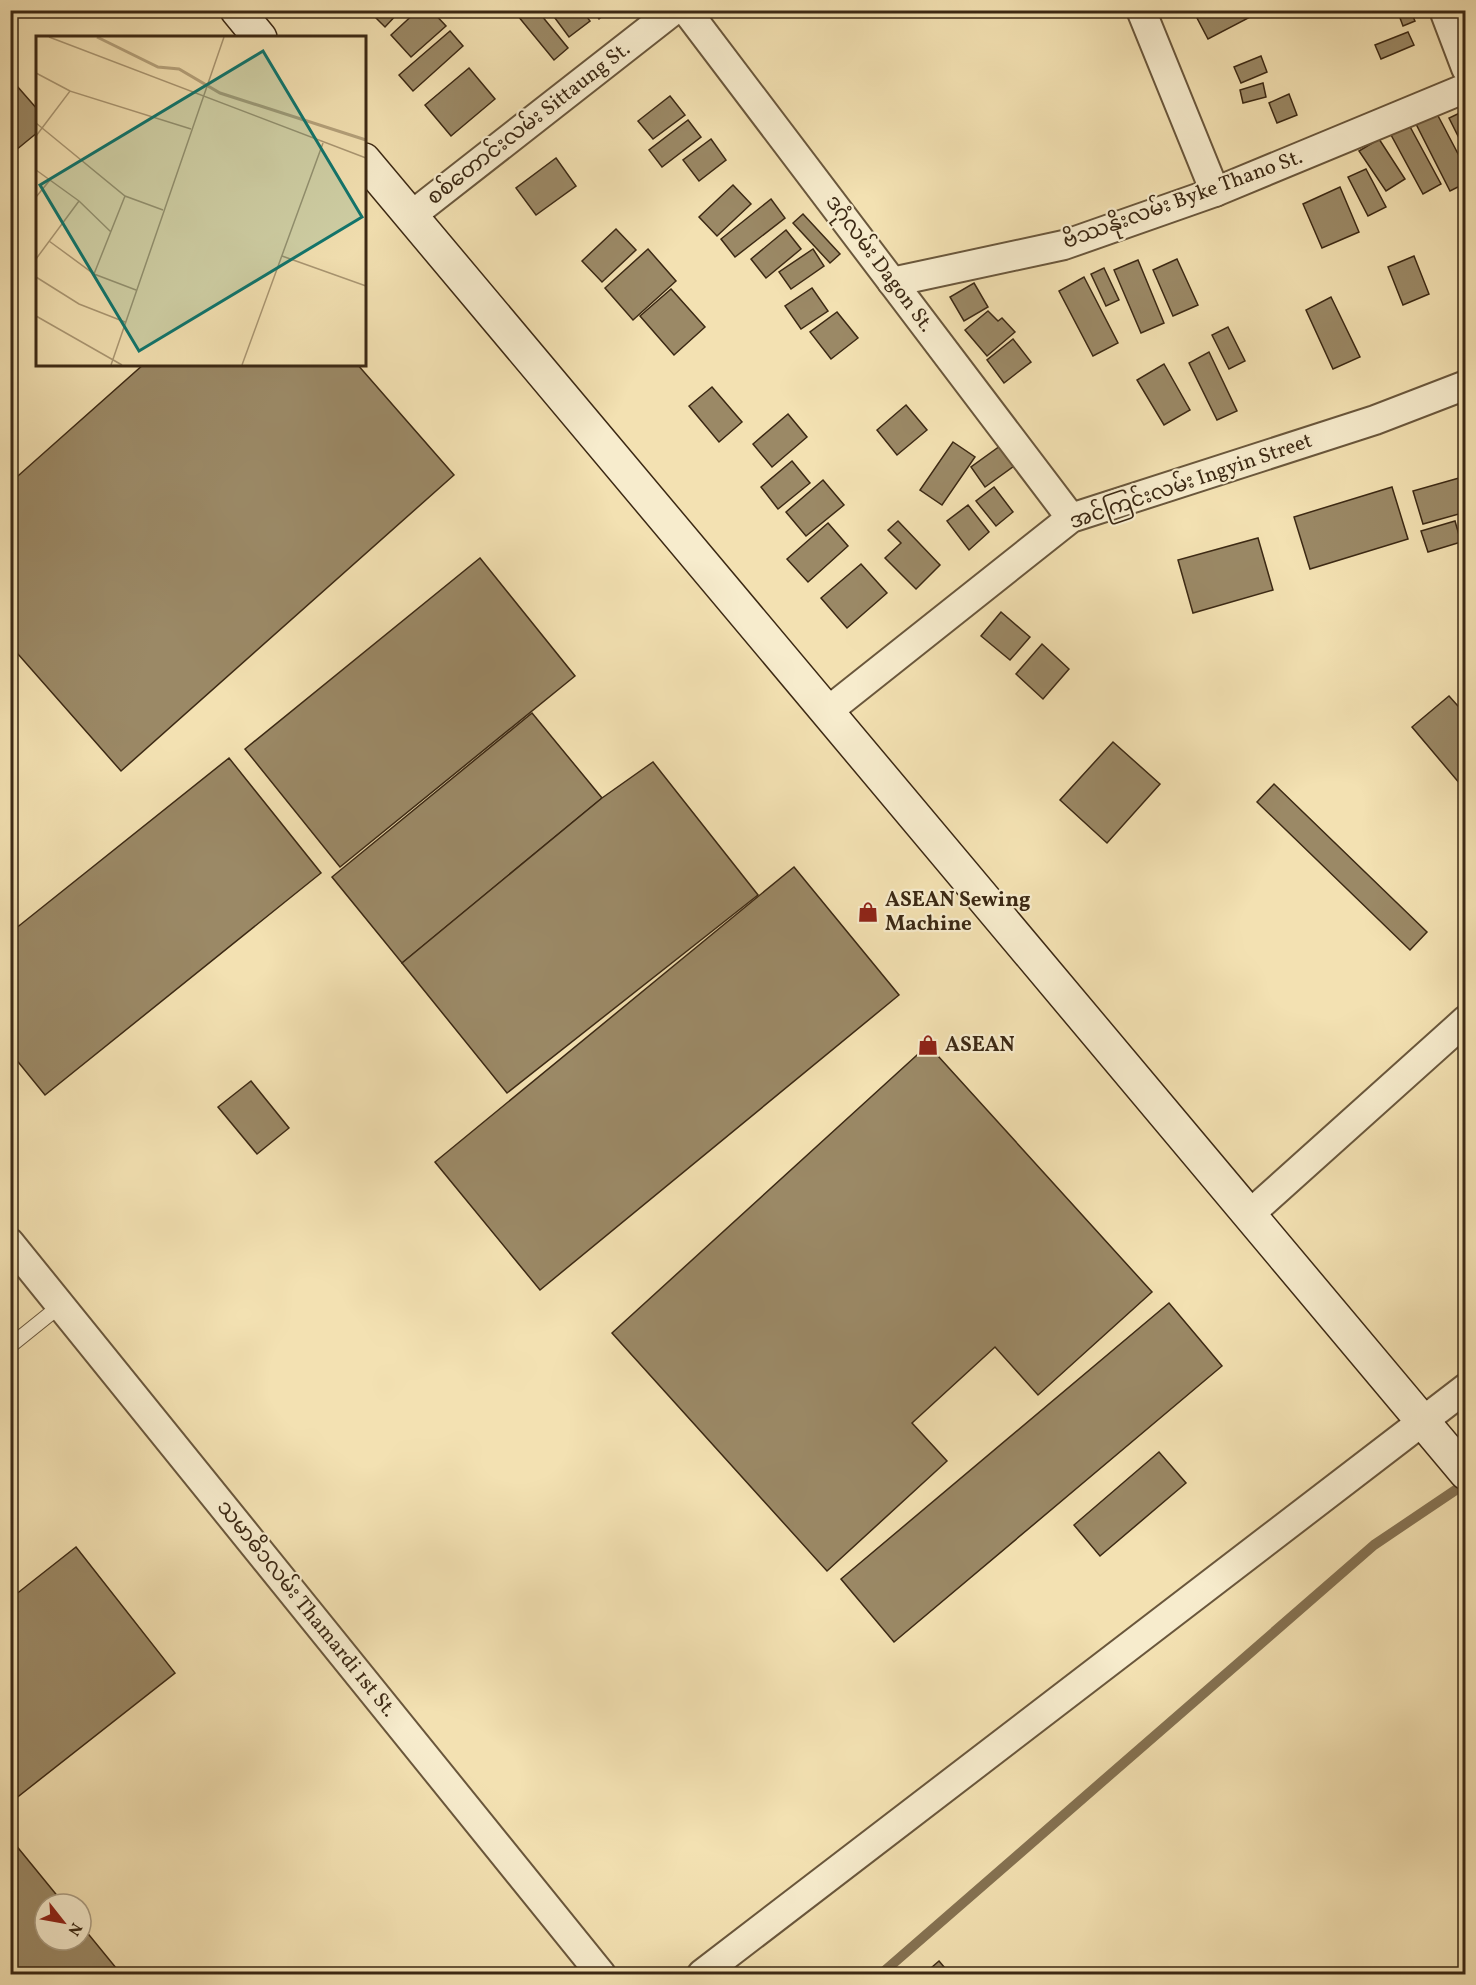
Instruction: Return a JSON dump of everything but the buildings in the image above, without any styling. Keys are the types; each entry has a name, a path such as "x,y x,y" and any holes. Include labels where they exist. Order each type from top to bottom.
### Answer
{"street":[{"name":"စစ်တောင်းလမ်း Sittaung St.","path":"412,215 674,10"},
{"name":"ဒဂုံလမ်း Dagon St.","path":"686,10 1071,518"},
{"path":"1141,10 1215,192"},
{"path":"1444,10 1466,68"},
{"name":"ဗိဿနိုးလမ်း Byke Thano St.","path":"892,282 1064,245 1215,192 1466,88"},
{"path":"366,161 1461,1468"},
{"name":"အင်ကြင်းလမ်း Ingyin Street","path":"828,711 1071,518 1375,420 1466,385"},
{"path":"1250,1214 1466,1020"},
{"name":"သမာဓိ၁လမ်း Thamardi 1st St.","path":"10,1243 601,1974"},
{"path":"702,1974 1466,1388"}],"lane":[{"path":"10,1346 61,1305"}],"waterway":[{"path":"881,1974 1374,1545 1466,1483"}],"place":[{"name":"ASEAN Sewing Machine","path":"868,912"},
{"name":"ASEAN","path":"928,1045"}]}
